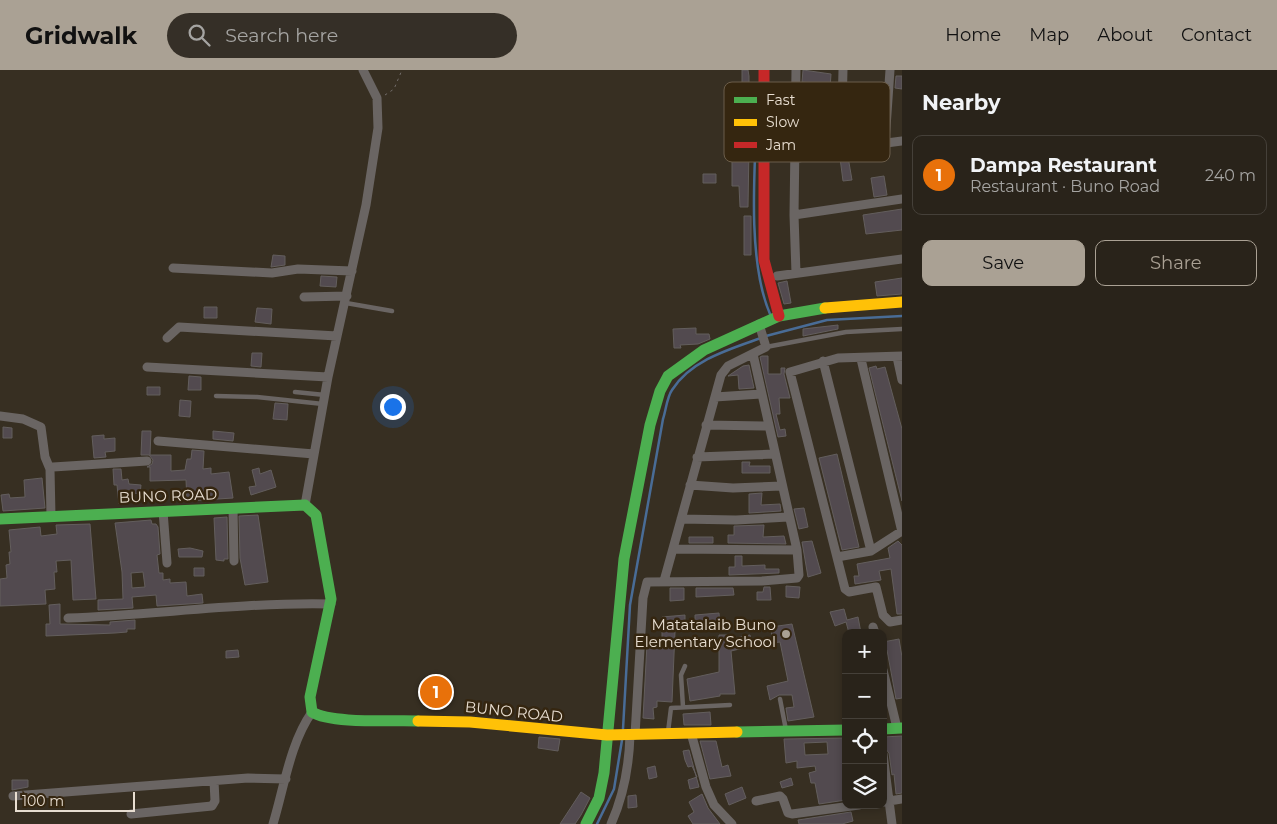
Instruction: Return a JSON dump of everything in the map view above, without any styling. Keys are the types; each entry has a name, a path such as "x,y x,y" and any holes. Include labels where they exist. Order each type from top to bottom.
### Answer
{"street":[{"path":"274,824 300,736 312,712 310,697 331,604 316,515 304,505 328,377 366,205 378,128 377,98 363,70"},
{"path":"764,162 764,260 779,316"},
{"path":"794,162 796,273"},
{"path":"794,215 902,199"},
{"path":"777,276 902,259"},
{"path":"173,268 272,273 298,269 352,271"},
{"path":"304,296 346,299"},
{"path":"586,824 602,787 624,559 650,425 660,391 668,376 704,350 761,327 779,316 834,306 902,302"},
{"path":"167,338 180,327 338,336"},
{"path":"664,581 706,425 724,370 766,346 761,327"},
{"path":"610,824 623,796 633,735 644,587 651,581 762,581 797,578 799,575 797,550 752,354"},
{"path":"902,380 899,356 861,359 838,358 790,372 847,591 875,587 884,617 890,622 902,620"},
{"path":"837,557 871,551 902,531 861,359"},
{"path":"823,361 871,551"},
{"path":"147,367 328,377"},
{"path":"715,397 761,394"},
{"path":"0,416 23,419 41,428 45,457 50,469 51,516"},
{"path":"706,425 768,426"},
{"path":"158,441 314,454"},
{"path":"697,457 774,454"},
{"path":"50,469 57,465 147,461"},
{"path":"690,485 733,488 782,486"},
{"name":"BUNO ROAD","path":"0,519 304,505"},
{"path":"233,508 234,561"},
{"path":"163,511 167,563"},
{"path":"681,519 736,520 788,516"},
{"path":"673,549 797,550"},
{"path":"68,618 129,616 226,606 331,604"},
{"path":"884,674 900,728 887,729"},
{"name":"BUNO ROAD","path":"312,712 318,716 335,719 470,722 607,735 842,730"},
{"path":"691,733 706,787 714,805 732,824"},
{"path":"13,796 248,778 286,779"},
{"path":"131,814 212,806 215,801 214,781"},
{"path":"756,801 780,796 792,819 842,809"},
{"path":"892,824 887,802 902,799"}],"lane":[{"path":"346,299 392,311"},
{"path":"766,346 846,332 902,328"},
{"path":"295,392 324,400"},
{"path":"216,396 324,400"},
{"path":"683,707 681,675 685,666"},
{"path":"780,699 787,731"},
{"path":"667,734 670,709 730,705"}],"path":[{"path":"377,98 394,89 402,70"}],"building":[{"path":"742,70 748,70 749,82 742,82"},
{"path":"803,70 831,74 830,82 802,82"},
{"path":"896,76 902,76 902,89 895,88"},
{"path":"732,162 749,162 748,207 740,207 739,186 732,186"},
{"path":"841,162 849,162 852,180 843,181"},
{"path":"703,174 716,174 716,183 703,183"},
{"path":"884,176 887,195 874,197 871,178"},
{"path":"902,209 902,230 866,234 863,215"},
{"path":"744,216 751,216 751,255 744,255"},
{"path":"273,255 285,256 285,265 271,267"},
{"path":"321,276 337,277 336,287 320,286"},
{"path":"902,278 902,294 877,296 875,282"},
{"path":"787,281 791,303 784,304 778,283"},
{"path":"204,307 217,307 217,318 204,318"},
{"path":"257,308 272,309 271,324 255,322"},
{"path":"838,325 838,329 803,336 803,329"},
{"path":"696,328 696,334 709,334 710,339 698,344 680,345 681,348 674,348 673,329"},
{"path":"252,353 262,353 261,367 251,366"},
{"path":"768,356 768,374 781,374 781,368 785,368 784,374 790,398 779,398 780,414 776,414 780,430 785,429 786,436 778,437 760,357"},
{"path":"749,365 754,388 739,389 738,375 728,376 743,366"},
{"path":"876,366 877,369 885,367 902,429 902,501 869,368"},
{"path":"189,376 201,377 201,390 188,390"},
{"path":"147,387 160,387 160,395 147,395"},
{"path":"180,400 191,401 190,417 179,416"},
{"path":"275,403 288,404 287,420 273,419"},
{"path":"3,427 12,428 12,438 3,438"},
{"path":"142,431 151,431 150,455 171,455 171,471 185,470 187,459 191,459 192,450 204,451 203,469 211,468 211,474 229,472 233,498 187,501 186,480 150,481 150,467 147,467 152,464 153,460 149,455 141,455"},
{"path":"213,431 234,433 233,441 213,439"},
{"path":"104,435 104,439 115,438 115,451 105,452 106,457 94,458 92,436"},
{"path":"837,454 859,547 842,550 819,458"},
{"path":"742,462 750,462 749,466 770,466 770,473 742,473"},
{"path":"259,468 260,474 271,470 276,487 251,495 249,487 256,486 252,470"},
{"path":"113,469 121,469 122,480 128,479 129,484 141,485 140,494 127,492 129,503 119,504 117,485 114,485"},
{"path":"42,478 45,508 3,511 1,495 9,494 10,498 25,497 24,480"},
{"path":"762,493 761,505 780,504 781,511 749,513 749,494"},
{"path":"804,508 808,527 799,529 794,509"},
{"path":"258,515 268,582 245,585 240,558 239,516"},
{"path":"227,517 228,559 224,559 224,561 216,560 214,518"},
{"path":"151,520 152,524 156,524 158,527 160,554 157,555 159,573 163,573 163,580 170,579 170,583 186,582 187,596 202,594 203,603 157,606 156,595 132,597 133,608 98,610 98,600 123,599 122,572 115,523","holes":["143,572 145,587 132,588 131,573"]},
{"path":"90,524 96,599 73,600 71,560 56,561 57,572 54,572 55,589 45,590 46,604 0,606 0,579 7,578 6,565 10,564 9,530 40,527 41,536 57,534 56,525"},
{"path":"764,525 763,537 784,536 786,544 728,543 728,535 734,535 734,526"},
{"path":"689,537 713,537 713,543 689,543"},
{"path":"812,541 821,573 808,577 802,542"},
{"path":"898,541 902,545 902,614 897,614 891,569 879,571 881,580 855,584 854,576 859,576 857,564 890,558 888,548"},
{"path":"190,548 203,551 202,557 179,557 178,549"},
{"path":"735,556 742,556 742,566 765,565 765,569 779,569 779,573 729,575 729,567 735,567"},
{"path":"194,568 204,568 204,576 194,576"},
{"path":"786,586 800,587 799,598 786,597"},
{"path":"764,587 770,587 771,600 757,600 757,592 763,592"},
{"path":"670,588 684,588 684,600 670,601"},
{"path":"696,588 733,588 734,595 696,597"},
{"path":"60,604 60,624 110,625 110,622 135,620 135,629 127,629 127,632 115,633 46,636 46,624 50,624 49,605"},
{"path":"844,609 847,620 858,617 860,629 848,629 846,622 835,626 830,612"},
{"path":"719,613 720,628 695,630 695,615"},
{"path":"685,615 685,630 675,631 672,702 657,701 657,707 653,708 654,719 643,718 647,644 662,645 662,617"},
{"path":"792,624 814,717 788,721 786,708 794,707 792,695 779,695 770,700 767,686 788,681 780,642 772,643 771,627"},
{"path":"719,635 731,635 731,639 750,635 752,646 731,651 735,694 720,694 720,696 690,701 687,679 719,672"},
{"path":"899,639 902,657 902,698 896,699 887,641"},
{"path":"238,650 239,657 226,658 226,651"},
{"path":"710,712 711,725 684,725 683,714"},
{"path":"902,736 902,793 896,794 894,774 892,775 887,750 887,737"},
{"path":"539,737 560,739 558,751 538,748"},
{"path":"842,738 842,801 819,804 815,783 811,783 809,773 816,771 815,766 797,768 797,761 786,763 784,739","holes":["827,742 828,754 805,755 804,743"]},
{"path":"700,741 716,741 722,767 728,765 731,776 710,779"},
{"path":"689,750 695,773 692,766 688,767 685,760 683,751"},
{"path":"655,766 657,777 649,779 647,768"},
{"path":"696,777 699,787 690,789 688,780"},
{"path":"791,778 793,785 782,788 780,782"},
{"path":"12,780 28,780 28,787 12,790"},
{"path":"742,787 746,798 729,805 725,794"},
{"path":"581,792 590,798 581,815 575,824 560,824"},
{"path":"702,794 708,808 720,824 693,824 688,816 694,812 689,802"},
{"path":"636,795 637,807 628,808 628,796"},
{"path":"851,812 853,821 842,824 799,824 798,820"}],"waterway":[{"path":"755,162 754,204 757,263 762,290 770,314"},
{"path":"766,336 827,320 902,316"},
{"path":"623,729 630,605 663,419 669,396 680,380 700,363 724,351 761,338"},
{"path":"597,824 614,789 622,740"}],"traffic: fast":[{"path":"586,824 599,798 604,773 624,559 650,425 660,391 668,376 704,350 779,316 825,308"},
{"path":"0,519 305,505 316,515 331,599 310,697 312,712 321,716 347,720 418,721"},
{"path":"887,729 902,728"},
{"path":"737,732 842,730"}],"traffic: slow":[{"path":"825,308 902,302"},
{"path":"418,721 470,722 607,735 737,732"}],"traffic: jam":[{"path":"764,70 764,82"},
{"path":"764,162 764,260 779,316"}],"place":[{"name":"Matatalaib Buno Elementary School","path":"786,634"},
{"name":"Dampa Restaurant","path":"436,692"}]}
